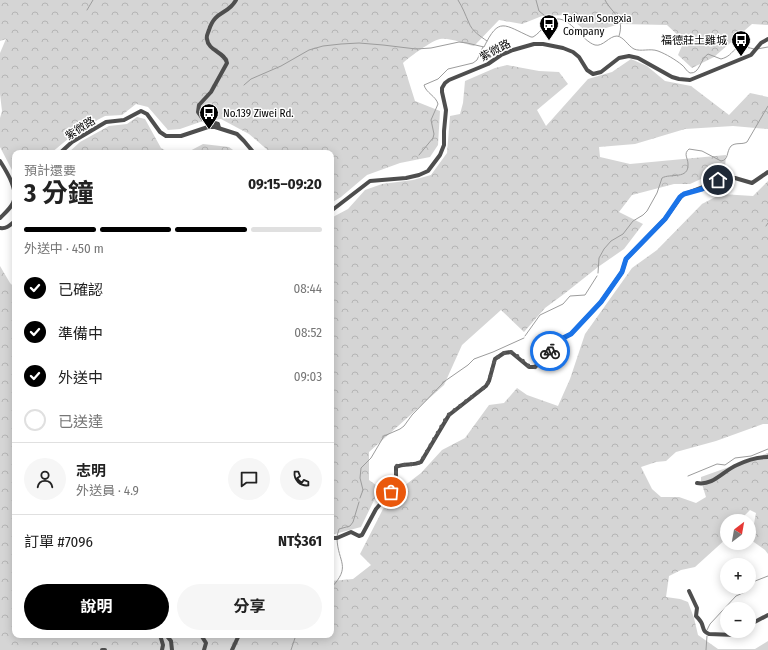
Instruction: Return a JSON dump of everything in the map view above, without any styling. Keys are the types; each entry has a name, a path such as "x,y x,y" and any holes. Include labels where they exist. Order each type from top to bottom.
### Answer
{"street":[{"path":"219,128 218,124 203,119 198,112 199,105 211,92 226,63 224,57 210,46 206,38 210,26 215,18 231,6 236,0"},
{"name":"紫微路","path":"334,209 370,181 406,178 419,175 428,170 440,155 444,145 446,110 442,88 445,83 488,64 501,55 513,50 534,44 543,44 563,48 577,55 587,70 593,74 601,72 619,58 633,56 672,77 686,80 700,76 751,55 757,50 761,43 768,39"},
{"name":"紫微路","path":"63,150 72,142 106,122 124,120 141,111 148,114 162,134 169,137 181,136 211,127 219,128 237,134 252,150"},
{"path":"0,161 12,186"},
{"path":"334,538 338,538 351,532 359,536 362,535 380,503 396,486 396,466 417,464 422,460 448,415 487,384 496,358 504,353 511,352 529,367 536,366 544,360 557,341 571,334 607,294 622,272 628,256 665,219 682,195 726,178 735,178 752,183 768,172"},
{"path":"0,218 11,206 12,203"},
{"path":"0,228 8,227 12,224"},
{"path":"697,483 706,484 729,469 749,460 768,457"},
{"path":"689,591 697,608 696,616 702,623 702,629 709,634 720,634"},
{"path":"756,621 768,615"},
{"path":"161,638 163,645 162,650"},
{"path":"168,638 171,641 172,650"},
{"path":"203,638 206,643 204,650"},
{"path":"232,650 238,638"}],"green space":[{"path":"0,0 768,0 768,25 752,24 714,57 692,68 678,55 684,41 667,25 620,24 588,33 567,15 542,16 522,24 499,20 474,46 448,39 436,40 403,63 415,101 440,111 438,145 430,157 400,163 367,175 334,201 334,150 268,150 249,134 221,119 200,122 180,129 168,130 148,107 136,104 122,115 105,116 80,129 55,150 12,150 12,170 0,147 0,118 2,111 0,94 0,53 6,39 0,41"},
{"path":"631,59 647,66 665,81 691,86 729,115 750,93 768,97 768,129 733,126 685,129 635,144 599,147 600,157 630,164 726,155 725,168 690,184 674,184 632,195 619,212 643,224 624,249 545,308 524,332 501,310 462,345 444,385 369,452 369,480 380,488 361,527 334,534 334,216 348,209 365,190 382,184 413,180 431,175 447,153 450,116 460,114 463,103 465,81 495,68 507,65 539,71 559,72 568,84 537,110 546,126 588,79 612,72"},
{"path":"137,117 145,119 161,148 165,150 71,150 80,142 109,126 127,124"},
{"path":"203,144 229,147 233,150 192,150"},
{"path":"768,181 768,424 763,424 716,441 676,452 666,461 656,462 641,467 652,489 661,497 679,497 696,503 706,497 701,477 768,453 768,554 756,544 756,513 750,510 746,514 720,514 720,544 695,567 681,570 669,576 666,597 688,602 698,635 718,649 755,649 768,641 768,650 0,650 0,266 12,285 12,638 334,638 334,581 353,579 371,565 360,554 383,509 404,486 421,473 442,450 465,438 489,405 504,403 517,388 527,395 558,406 570,379 585,334 632,268 657,250 702,204 721,194 753,196"}],"waterway":[{"path":"87,10 93,0"},
{"path":"458,0 470,26 476,33 487,41"},
{"path":"536,0 539,11 550,20"},
{"path":"605,0 619,20 619,36"},
{"path":"244,85 251,79 281,66 309,50 323,46 359,43 416,49 431,48 459,42 484,47 489,37 498,27 508,27 533,37 547,23 557,19 567,22 590,43 598,45 614,36 617,36 634,49 655,50 671,57 680,63 690,73 693,73 698,69 703,59 708,54 721,59 730,55 737,48 746,47 754,49"},
{"path":"419,155 433,138 434,134 431,120 438,104 424,85 438,79 448,69 473,63 477,60 483,47"},
{"path":"757,49 768,47"},
{"path":"598,273 599,258 604,249 611,241 623,234 633,221 647,211 657,193 662,178 685,172 688,164 686,153 689,149 702,151 721,161 724,160 731,146 747,142 768,106"},
{"path":"525,336 540,315 563,304 570,296 585,295 597,276"},
{"path":"360,498 363,490 360,478 361,468 371,458 384,436 404,426 412,415 445,381 474,359 524,338"},
{"path":"688,476 717,464 725,465 735,458 751,456 768,449"},
{"path":"337,536 339,529 350,526 353,522 359,502"},
{"path":"334,584 341,574 342,569 337,539"},
{"path":"756,581 768,576"},
{"path":"707,630 710,624 736,596 740,594"},
{"path":"706,650 707,636"},
{"path":"291,650 295,638"}],"way so far":[{"path":"391,492 396,486 396,466 417,464 422,460 448,415 486,386 496,358 506,352 511,352 529,367 534,367 540,364 550,351"}],"place":[{"name":"Taiwan Songxia Company","path":"549,41"},
{"name":"福德莊土雞城","path":"741,57"},
{"name":"No.139 Ziwei Rd.","path":"209,130"}],"route":[{"path":"550,351 557,341 571,334 601,302 622,272 628,256 643,243 665,219 680,197 684,194 702,189 718,180"}]}
